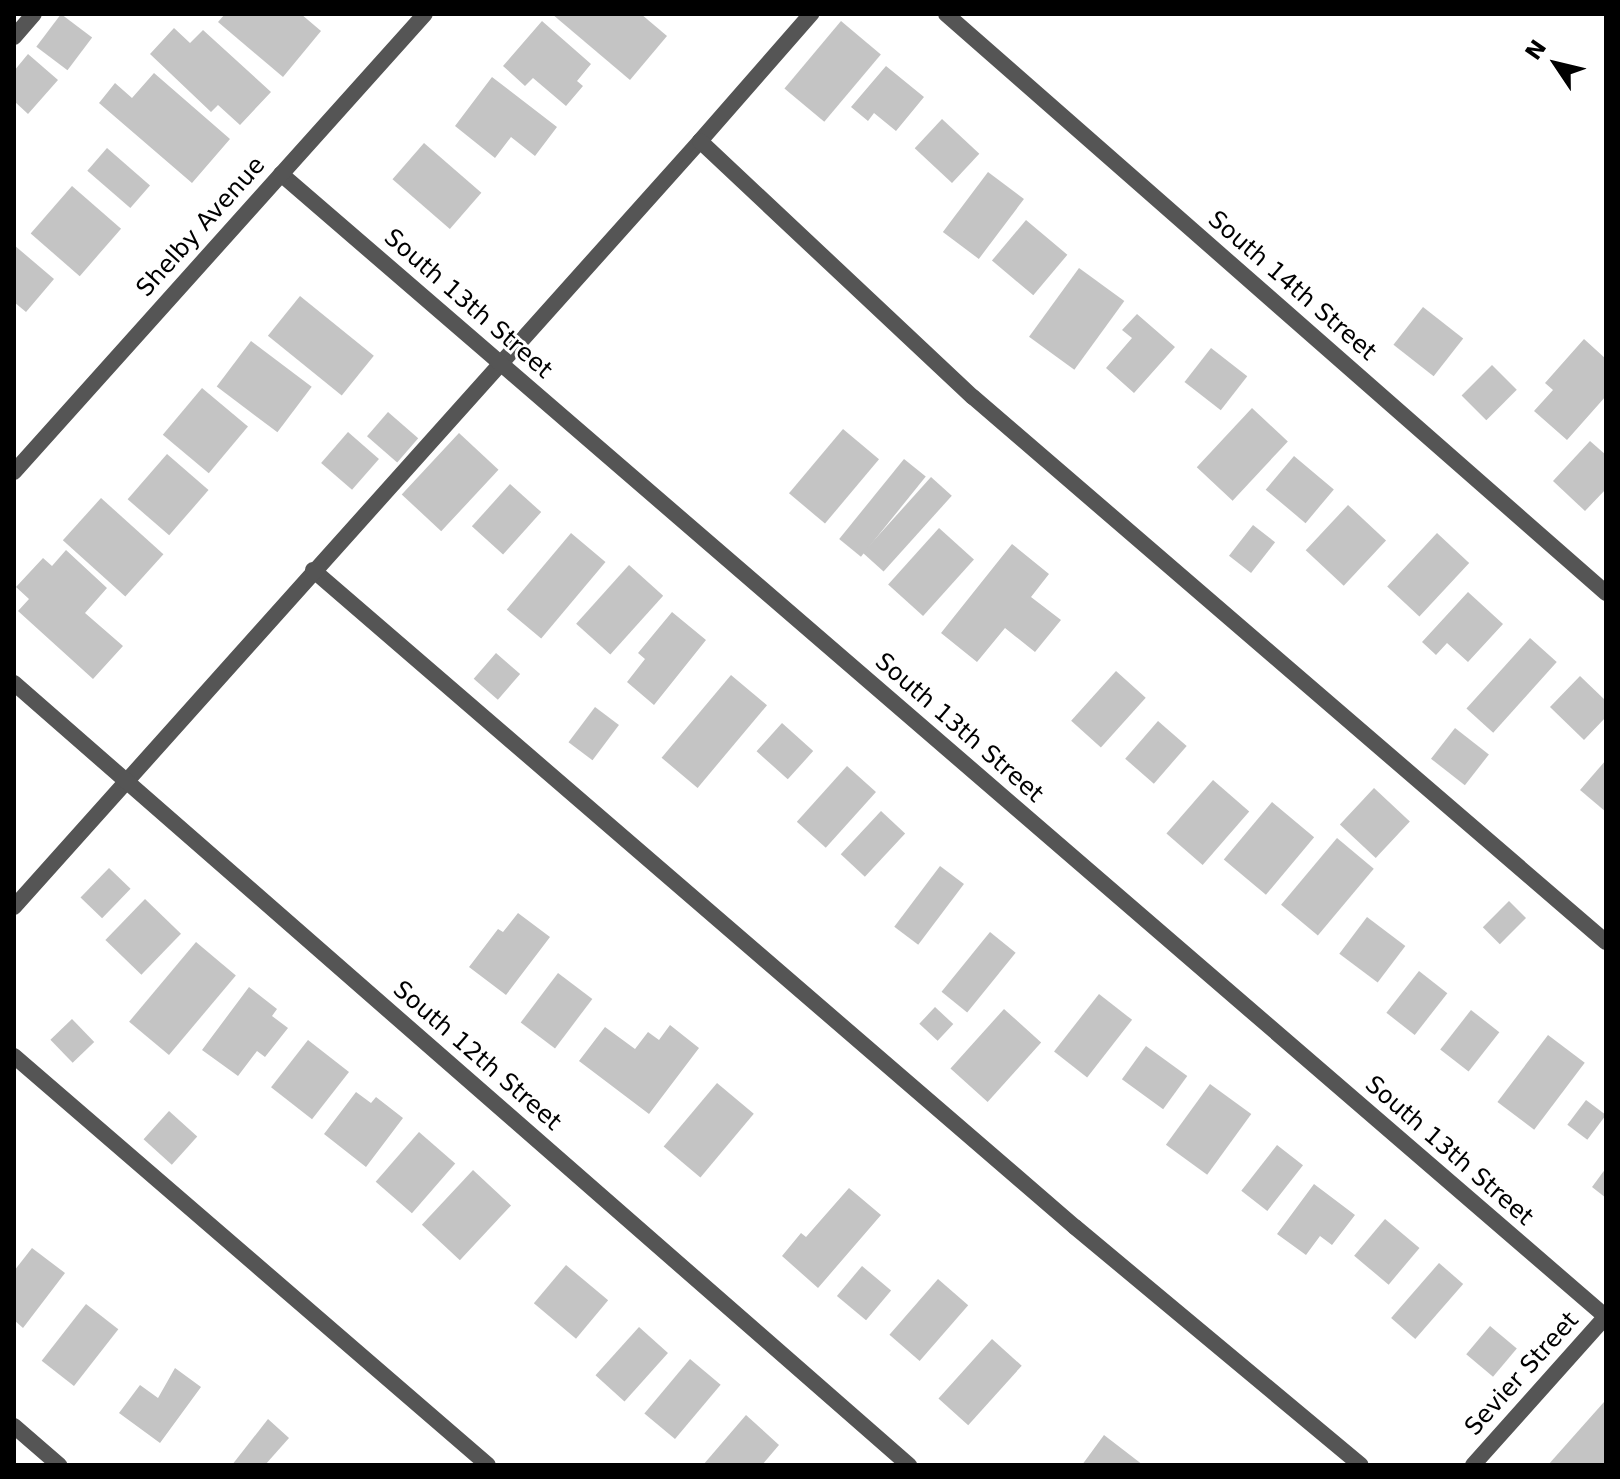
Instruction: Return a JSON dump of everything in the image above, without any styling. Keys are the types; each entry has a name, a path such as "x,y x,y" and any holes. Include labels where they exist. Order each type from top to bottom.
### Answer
{"street":[{"path":"14,37 34,14"},
{"name":"Shelby Avenue","path":"14,472 425,14"},
{"path":"14,907 811,14"},
{"name":"South 14th Street","path":"946,14 1606,593"},
{"path":"700,141 973,397 1606,942"},
{"name":"South 13th Street","path":"281,174 1606,1316"},
{"path":"313,570 1075,1227 1361,1465"},
{"name":"South 12th Street","path":"14,683 909,1465"},
{"path":"14,1056 488,1465"},
{"name":"Sevier Street","path":"1473,1465 1606,1316"},
{"path":"14,1426 59,1465"}],"building":[{"path":"61,14 92,37 67,70 36,47"},
{"path":"225,14 301,14 321,31 283,77 218,22"},
{"path":"552,14 641,14 667,36 630,80"},
{"path":"542,21 591,64 577,81 583,86 566,106 533,78 525,86 503,66"},
{"path":"841,21 881,54 824,122 784,88"},
{"path":"174,28 190,43 203,30 271,92 240,125 218,105 211,112 150,54"},
{"path":"28,54 58,80 28,114 14,101 14,71"},
{"path":"886,66 924,97 896,131 874,113 868,121 851,107"},
{"path":"154,73 230,139 192,183 99,103 115,83 132,98"},
{"path":"492,77 557,127 535,156 511,137 495,158 455,126"},
{"path":"942,119 979,154 952,183 915,148"},
{"path":"424,143 481,193 450,229 393,179"},
{"path":"107,148 150,185 130,208 87,171"},
{"path":"988,172 1024,199 979,259 943,232"},
{"path":"72,186 121,229 80,276 31,234"},
{"path":"1026,220 1067,255 1033,295 992,261"},
{"path":"14,245 54,279 26,312 14,302"},
{"path":"1079,268 1124,301 1074,370 1029,337"},
{"path":"300,296 374,356 342,395 268,336"},
{"path":"1423,307 1463,338 1434,376 1393,345"},
{"path":"1137,314 1175,347 1134,393 1106,368 1132,338 1122,330"},
{"path":"1584,339 1606,359 1606,396 1567,440 1534,411 1553,390 1545,383"},
{"path":"251,341 312,387 277,432 217,387"},
{"path":"1211,348 1247,376 1221,410 1185,382"},
{"path":"1492,365 1517,390 1486,420 1462,395"},
{"path":"202,388 248,427 209,473 163,435"},
{"path":"1252,408 1288,441 1233,501 1197,467"},
{"path":"388,412 418,438 397,462 367,436"},
{"path":"843,429 879,459 825,524 789,493"},
{"path":"348,432 379,459 352,490 321,463"},
{"path":"459,433 498,470 441,531 402,494"},
{"path":"1590,441 1606,455 1606,489 1585,511 1553,481"},
{"path":"167,454 209,490 169,535 128,499"},
{"path":"1294,456 1334,489 1306,523 1266,490"},
{"path":"904,459 926,477 861,557 839,539"},
{"path":"931,477 952,496 884,572 863,553"},
{"path":"510,484 541,512 503,554 472,526"},
{"path":"101,498 163,554 125,597 63,540"},
{"path":"1348,505 1386,540 1344,586 1306,550"},
{"path":"1253,525 1275,542 1251,573 1229,556"},
{"path":"939,528 974,559 923,616 888,584"},
{"path":"571,533 605,562 541,639 507,610"},
{"path":"1437,533 1469,563 1419,616 1387,586"},
{"path":"1012,544 1049,574 1031,597 1061,620 1035,652 1005,628 977,662 941,633"},
{"path":"66,550 107,588 85,613 123,646 93,679 18,611 29,599 16,587 43,558 52,566"},
{"path":"629,565 663,596 610,654 576,624"},
{"path":"1468,592 1503,624 1468,662 1447,643 1436,655 1422,642"},
{"path":"672,612 706,640 654,705 627,682 645,659 638,653"},
{"path":"1530,638 1557,662 1493,733 1466,709"},
{"path":"496,653 520,674 498,700 474,679"},
{"path":"1116,671 1146,698 1101,748 1071,721"},
{"path":"731,675 767,705 698,788 662,758"},
{"path":"1580,676 1606,701 1606,717 1584,740 1550,707"},
{"path":"595,707 619,725 592,760 569,742"},
{"path":"1158,721 1187,746 1154,784 1125,759"},
{"path":"782,723 813,751 788,779 757,751"},
{"path":"1455,728 1489,754 1465,785 1431,759"},
{"path":"1606,760 1606,812 1580,790"},
{"path":"847,766 876,792 826,848 797,822"},
{"path":"1213,780 1249,811 1203,865 1166,834"},
{"path":"1374,788 1410,821 1376,858 1340,825"},
{"path":"1272,802 1314,837 1266,895 1224,859"},
{"path":"881,811 905,834 865,877 841,854"},
{"path":"1337,838 1374,869 1318,935 1281,905"},
{"path":"940,866 964,884 918,945 894,927"},
{"path":"109,868 131,889 102,918 81,897"},
{"path":"145,899 181,934 141,975 105,940"},
{"path":"1509,901 1526,918 1500,944 1483,927"},
{"path":"518,913 550,937 506,995 469,967 498,929 503,932"},
{"path":"1367,917 1405,946 1378,983 1339,954"},
{"path":"990,932 1016,953 967,1013 942,992"},
{"path":"196,942 236,975 169,1055 129,1022"},
{"path":"1419,971 1447,993 1415,1035 1386,1013"},
{"path":"558,973 592,999 555,1048 521,1023"},
{"path":"249,987 277,1009 272,1016 288,1028 265,1057 257,1051 238,1076 202,1050"},
{"path":"1099,994 1132,1020 1087,1077 1054,1052"},
{"path":"935,1007 953,1024 938,1041 919,1024"},
{"path":"1004,1009 1041,1042 988,1102 950,1068"},
{"path":"1471,1010 1499,1032 1469,1072 1440,1049"},
{"path":"72,1019 94,1042 73,1063 50,1040"},
{"path":"670,1025 699,1048 649,1114 579,1061 605,1027 635,1049 648,1032 659,1040"},
{"path":"1548,1035 1585,1063 1534,1130 1497,1102"},
{"path":"308,1040 349,1072 312,1119 271,1087"},
{"path":"1146,1046 1187,1076 1163,1109 1122,1079"},
{"path":"717,1083 754,1114 700,1177 664,1147"},
{"path":"1210,1084 1251,1114 1207,1175 1166,1145"},
{"path":"356,1092 371,1103 376,1097 403,1118 366,1167 324,1134"},
{"path":"1586,1100 1606,1115 1587,1140 1567,1125"},
{"path":"169,1111 197,1136 172,1165 144,1139"},
{"path":"419,1132 455,1163 412,1213 376,1182"},
{"path":"1277,1145 1303,1165 1267,1211 1241,1191"},
{"path":"1606,1168 1606,1198 1592,1187"},
{"path":"473,1170 511,1205 460,1260 422,1225"},
{"path":"1314,1184 1355,1215 1332,1245 1320,1236 1306,1255 1277,1234"},
{"path":"849,1188 881,1215 818,1288 782,1256 801,1233 806,1237"},
{"path":"1385,1219 1419,1248 1389,1285 1354,1256"},
{"path":"32,1248 65,1273 23,1328 14,1320 14,1271"},
{"path":"1439,1263 1463,1284 1415,1339 1391,1318"},
{"path":"566,1265 608,1300 576,1339 534,1303"},
{"path":"862,1266 891,1290 866,1320 837,1296"},
{"path":"938,1279 968,1305 920,1361 889,1335"},
{"path":"86,1304 118,1329 74,1386 42,1361"},
{"path":"1490,1326 1517,1348 1493,1377 1466,1354"},
{"path":"639,1327 668,1353 624,1401 596,1375"},
{"path":"992,1339 1022,1366 968,1425 938,1398"},
{"path":"690,1359 721,1385 675,1439 644,1413"},
{"path":"175,1368 201,1387 160,1443 119,1413 140,1385 158,1398"},
{"path":"1604,1402 1606,1465 1548,1465"},
{"path":"746,1415 779,1445 762,1465 703,1465"},
{"path":"268,1419 289,1438 265,1465 232,1465"},
{"path":"1104,1435 1143,1465 1082,1465"}]}
